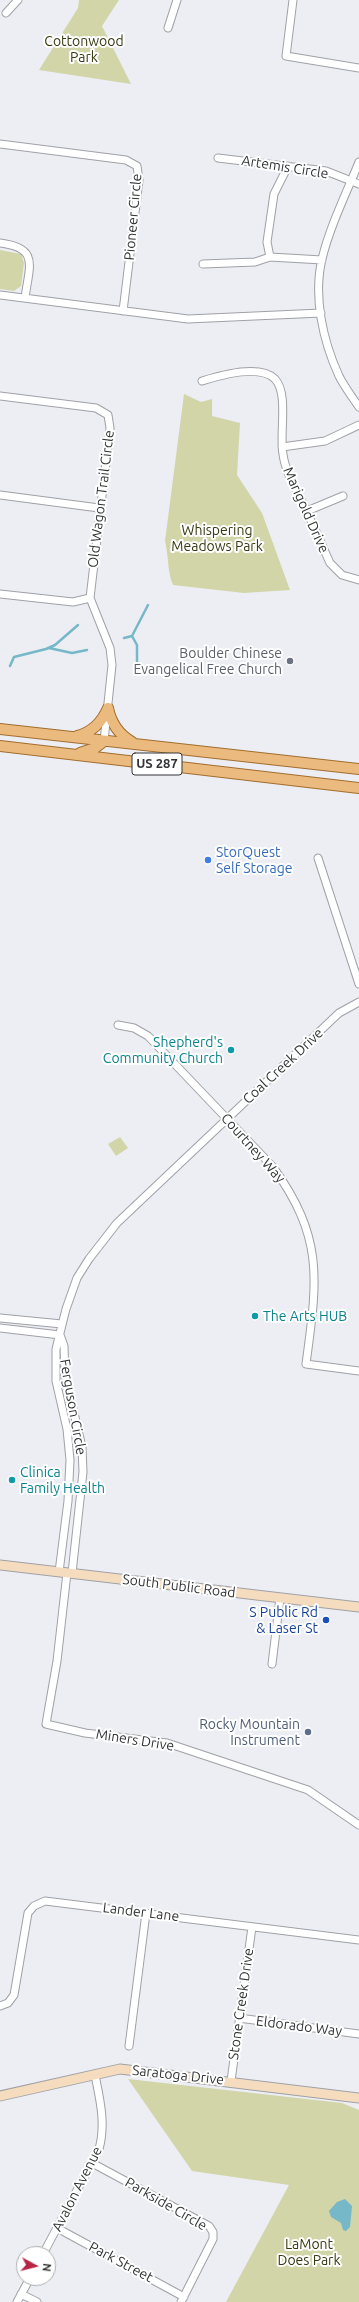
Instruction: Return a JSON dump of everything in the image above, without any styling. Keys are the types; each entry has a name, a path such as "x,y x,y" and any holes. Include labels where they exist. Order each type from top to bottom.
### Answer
{"main road":[{"path":"69,736 79,735 94,728 105,715 108,708"},
{"path":"108,708 111,719 117,730 127,739 139,744"},
{"name":"US 287","path":"0,729 359,769"},
{"path":"74,754 95,748 104,741"},
{"name":"US 287","path":"0,746 359,788"}],"street":[{"path":"6,13 18,0"},
{"path":"168,28 177,0"},
{"path":"293,0 286,56 359,68"},
{"name":"Pioneer Circle","path":"0,144 126,160 137,166 139,180 123,310"},
{"name":"Artemis Circle","path":"218,158 326,171 359,184"},
{"path":"359,162 322,260 319,279 321,313 330,351 340,377 359,406"},
{"path":"270,257 267,242 274,194 288,166"},
{"path":"0,243 16,245 23,248 28,254 30,263 25,298"},
{"path":"203,264 255,262 270,257 322,260"},
{"path":"0,295 188,319 321,313"},
{"name":"Marigold Drive","path":"202,381 258,370 267,373 276,380 281,389 282,447 286,466 330,563 342,575 359,580"},
{"name":"Old Wagon Trail Circle","path":"0,396 96,408 108,415 110,428 99,508 90,598 110,648 112,665 104,741"},
{"path":"282,447 325,441 359,425"},
{"path":"0,495 99,508"},
{"path":"307,511 343,496"},
{"path":"0,594 73,602 90,598"},
{"path":"318,858 359,984"},
{"name":"Coal Creek Drive","path":"142,1201 227,1118 339,1013 359,1002"},
{"name":"Courtney Way","path":"118,1025 134,1028 148,1036 273,1167 288,1187 300,1211 309,1236 315,1267 315,1292 306,1364 359,1371"},
{"name":"Ferguson Circle","path":"66,1573 70,1460 67,1429 56,1374 56,1349 72,1290 89,1259 117,1223 142,1201"},
{"path":"0,1318 62,1324"},
{"path":"0,1328 60,1335"},
{"name":"Ferguson Circle","path":"60,1335 64,1346 65,1375 82,1447 83,1472 66,1573"},
{"name":"South Public Road","path":"0,1565 359,1607"},
{"name":"Miners Drive","path":"66,1573 56,1660 46,1724 85,1732 167,1743 308,1790 359,1825"},
{"path":"272,1664 280,1598"},
{"name":"Lander Lane","path":"0,2006 8,2003 14,1995 28,1913 34,1906 44,1901 359,1940"},
{"path":"129,2046 146,1913"},
{"name":"Stone Creek Drive","path":"231,2081 252,1927"},
{"name":"Eldorado Way","path":"239,2018 359,2034"},
{"name":"Saratoga Drive","path":"0,2096 95,2075 109,2070 130,2069 359,2098"},
{"name":"Avalon Avenue","path":"47,2246 99,2149 103,2132 101,2106 95,2075"},
{"name":"Parkside Circle","path":"92,2163 209,2226 213,2232 213,2239 183,2300"},
{"name":"Park Street","path":"57,2228 183,2300"},
{"path":"17,2302 26,2286"},
{"path":"21,2294 37,2302"}],"green space":[{"name":"Cottonwood Park","path":"79,0 119,0 102,26 131,84 39,70 78,8"},
{"path":"0,250 21,254 24,263 21,286 14,291 0,289"},
{"name":"Whispering Meadows Park","path":"184,394 201,402 212,399 212,416 240,423 237,475 262,513 290,590 244,593 173,585 165,541"},
{"path":"120,1137 128,1148 116,1156 108,1144"},
{"name":"LaMont Does Park","path":"128,2079 342,2103 359,2110 359,2302 226,2302 289,2185 192,2171"}],"water":[{"path":"345,2199 352,2206 350,2227 346,2231 343,2230 341,2223 331,2217 329,2211 337,2202"}],"waterway":[{"path":"124,638 132,636 148,605"},
{"path":"10,666 14,657 46,649 55,645 78,625"},
{"path":"132,636 137,645 137,663"},
{"path":"49,648 72,653 87,650"}],"place":[{"name":"Boulder Chinese Evangelical Free Church","path":"290,661"},
{"name":"StorQuest Self Storage","path":"208,860"},
{"name":"Shepherd's Community Church","path":"231,1050"},
{"name":"The Arts HUB","path":"255,1316"},
{"name":"Clinica Family Health","path":"12,1480"},
{"name":"S Public Rd & Laser St","path":"326,1620"},
{"name":"Rocky Mountain Instrument","path":"308,1732"}]}
